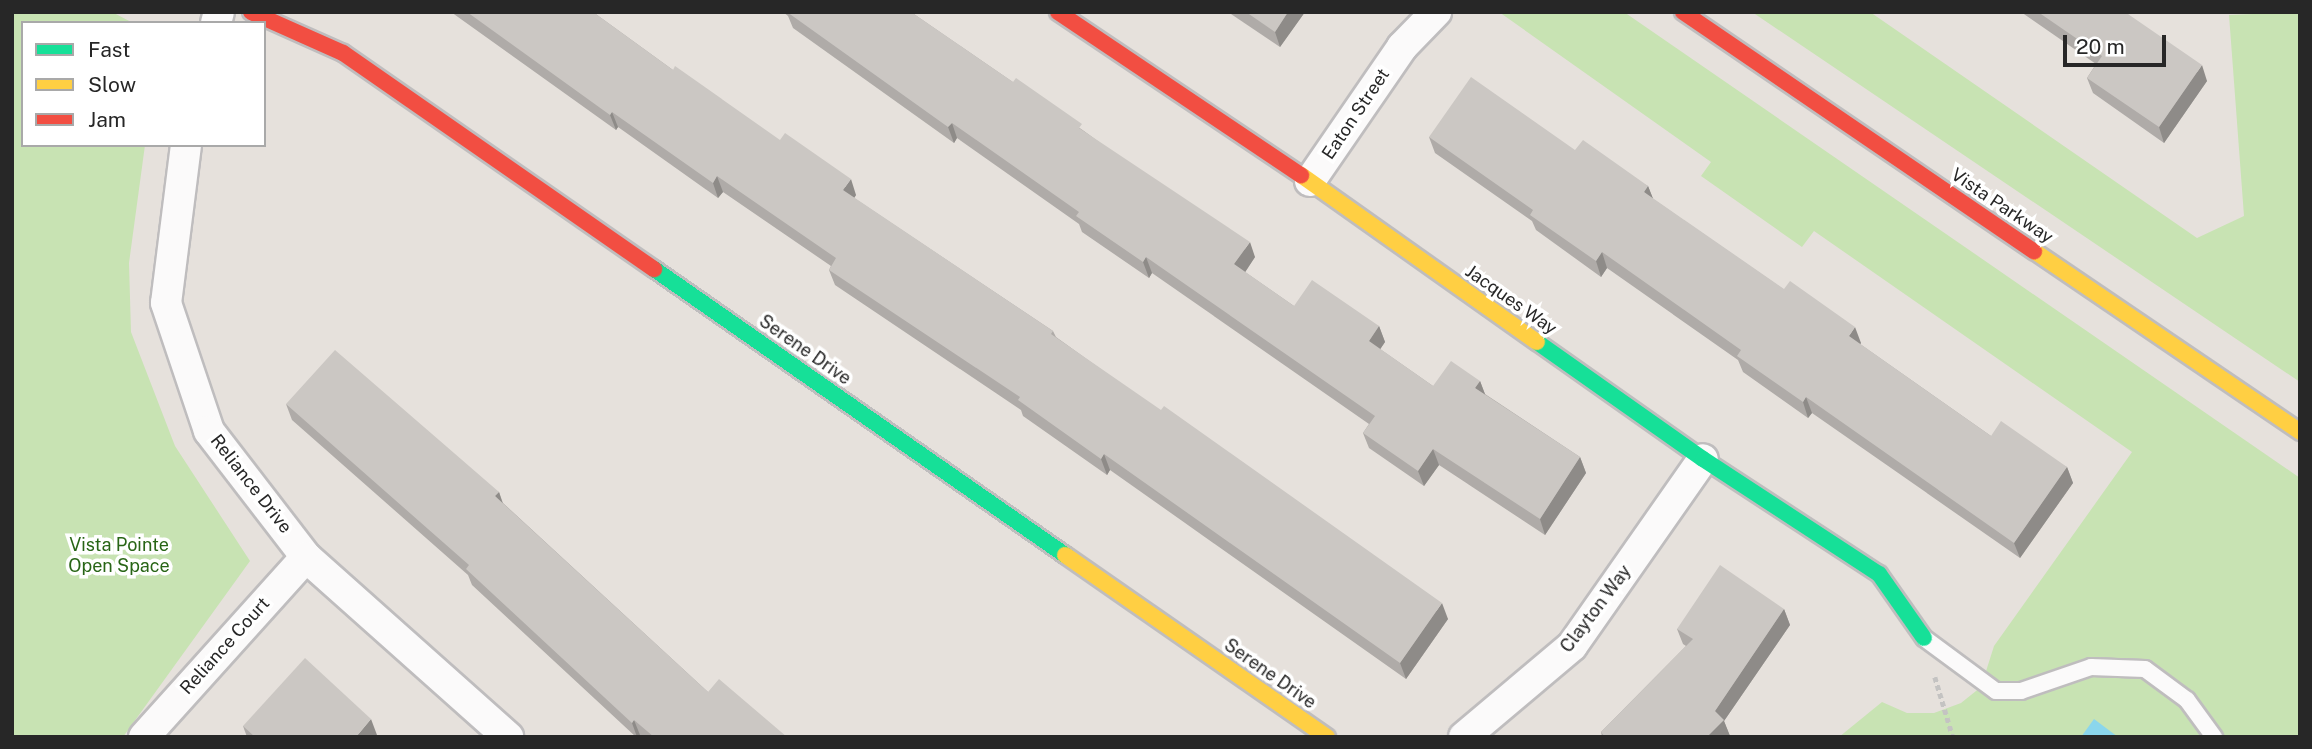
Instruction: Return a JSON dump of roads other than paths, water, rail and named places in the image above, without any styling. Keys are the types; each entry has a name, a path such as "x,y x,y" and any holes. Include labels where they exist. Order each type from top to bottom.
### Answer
{"street":[{"name":"Serene Drive","path":"251,12 343,53 1327,737"},
{"name":"Jacques Way","path":"1058,12 1310,181 1703,458 1879,574 1924,638"},
{"name":"Eaton Street","path":"1402,47 1416,12"},
{"name":"Eaton Street","path":"1310,181 1402,47 1436,12"},
{"name":"Vista Parkway","path":"1683,12 2300,432"},
{"name":"Reliance Drive","path":"186,147 166,303 209,431 306,556 508,737"},
{"name":"Clayton Way","path":"1464,737 1572,646 1703,458"},
{"name":"Reliance Court","path":"144,737 306,556"}],"lane":[{"path":"1924,638 1996,691 2021,691 2091,667 2145,669 2187,700 2214,737"}],"water":[{"path":"2094,719 2118,737 2081,737"}],"park label":[{"name":"Vista Pointe Open Space","path":"119,556"}]}
